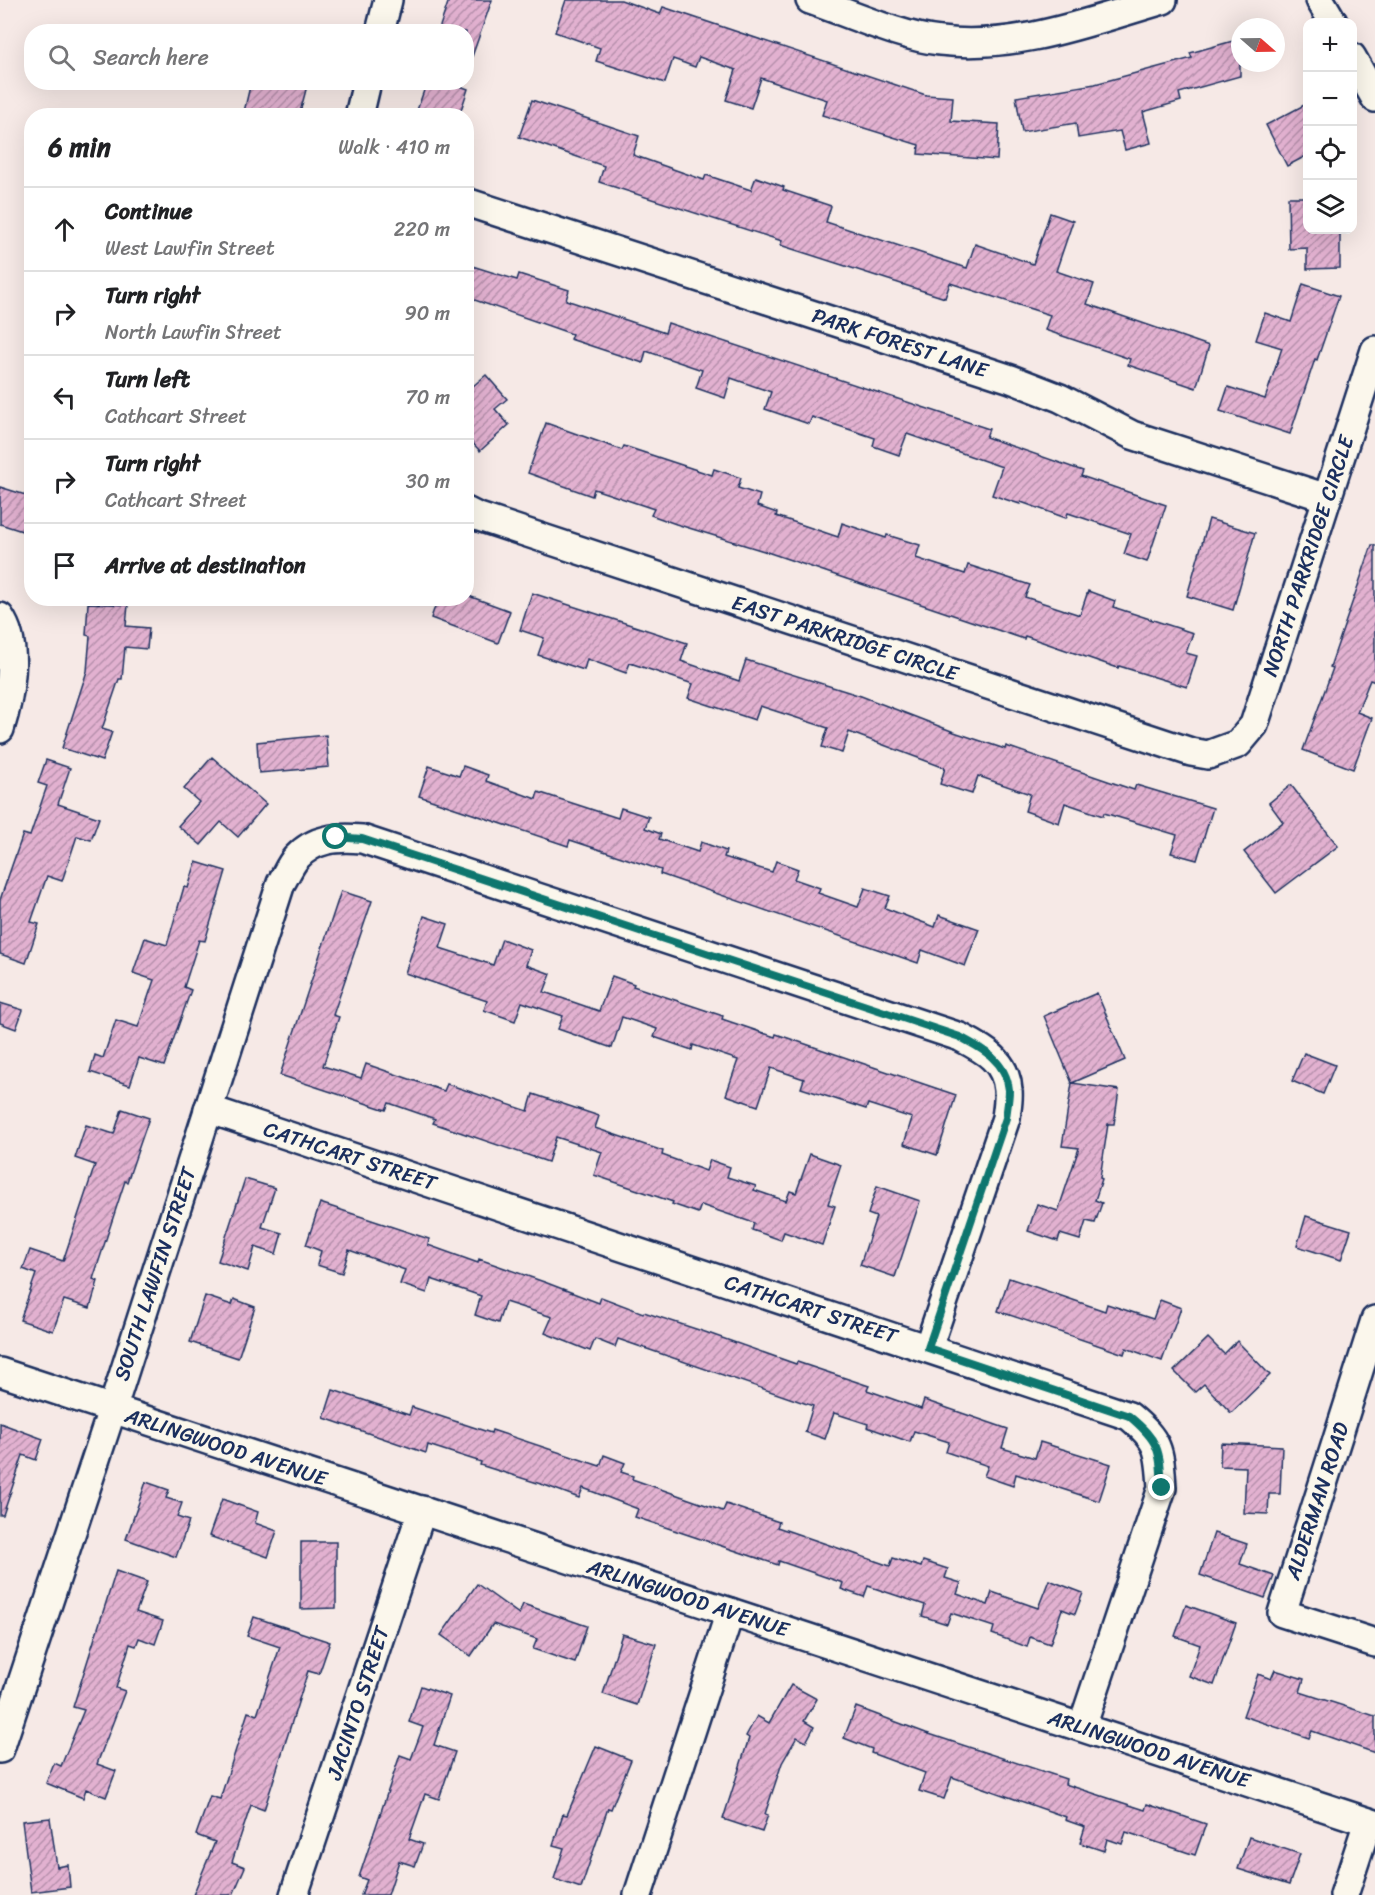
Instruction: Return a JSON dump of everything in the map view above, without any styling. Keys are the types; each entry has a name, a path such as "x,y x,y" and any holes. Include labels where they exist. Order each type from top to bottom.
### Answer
{"street":[{"path":"382,24 388,0"},
{"path":"810,0 938,41 986,43 1025,39 1163,0"},
{"path":"1320,0 1331,18"},
{"path":"1357,64 1375,98"},
{"path":"361,108 366,90"},
{"name":"PARK FOREST LANE","path":"474,205 1011,379 1060,398 1132,435 1328,498"},
{"name":"NORTH PARKRIDGE CIRCLE","path":"1225,750 1238,744 1254,725 1375,350"},
{"name":"EAST PARKRIDGE CIRCLE","path":"474,514 1191,752 1208,755 1225,750"},
{"path":"0,729 9,702 12,674 10,646 2,619"},
{"name":"SOUTH LAWFIN STREET","path":"0,1749 112,1410 281,883 296,858 315,844 336,837 362,839 960,1037 981,1048 1000,1063 1009,1089 1006,1118 928,1348"},
{"name":"CATHCART STREET","path":"208,1109 1129,1416 1149,1433 1160,1457 1162,1488 1082,1727"},
{"name":"ALDERMAN ROAD","path":"1375,1320 1282,1613 1375,1643"},
{"name":"ARLINGWOOD AVENUE","path":"0,1372 1372,1823"},
{"name":"JACINTO STREET","path":"294,1895 422,1510"},
{"path":"638,1895 730,1612"},
{"path":"1344,1895 1372,1823"}],"building":[{"path":"449,0 492,0 474,51 474,24 441,24"},
{"path":"566,0 621,0 660,14 663,7 926,95 953,97 951,121 999,124 997,160 918,154 919,145 822,115 827,100 761,78 751,108 726,100 736,70 699,57 695,67 673,59 665,83 596,61 600,48 555,32"},
{"path":"1231,42 1231,72 1240,72 1240,76 1179,93 1181,101 1143,112 1151,143 1125,150 1120,131 1078,138 1076,123 1022,132 1016,97 1095,84 1192,58 1190,53"},
{"path":"249,90 306,90 301,108 245,108"},
{"path":"424,90 468,90 462,108 418,108"},
{"path":"532,100 639,136 633,155 704,180 706,175 751,190 756,177 784,187 783,190 831,206 826,222 967,268 975,244 1033,264 1050,213 1073,221 1056,271 1094,284 1087,304 1209,346 1196,388 1128,365 1130,359 1045,330 1050,315 950,283 945,298 780,245 782,241 599,182 604,166 519,137"},
{"path":"1303,106 1303,158 1287,166 1266,125"},
{"path":"1288,197 1303,197 1303,234 1340,234 1340,268 1307,269 1307,248 1289,249"},
{"path":"474,267 517,280 519,274 569,290 566,300 665,333 668,323 989,429 986,437 1083,471 1081,476 1166,505 1147,562 1124,554 1131,534 1068,513 1066,518 1021,502 1020,504 992,495 1002,467 907,434 899,455 873,446 875,438 812,417 809,424 765,409 771,392 731,378 725,398 696,388 702,370 646,351 643,363 570,339 572,334 474,300"},
{"path":"1303,284 1339,296 1290,434 1220,411 1228,387 1265,399 1282,348 1256,340 1265,313 1291,322"},
{"path":"486,375 507,399 495,409 509,425 480,451 474,445 474,385"},
{"path":"546,423 622,450 624,446 712,475 714,469 741,478 738,488 760,495 757,506 777,513 776,516 838,537 842,523 886,538 887,535 920,545 916,558 965,574 968,565 1030,585 1025,597 1080,615 1088,591 1115,601 1113,607 1193,633 1186,653 1197,656 1187,687 1119,666 1118,668 1025,636 1024,639 764,551 676,524 651,515 654,509 594,489 592,496 528,473"},
{"path":"0,487 24,494 22,531 0,524"},
{"path":"1209,519 1255,533 1233,610 1187,596"},
{"path":"1372,545 1375,545 1375,682 1370,680 1357,712 1372,718 1353,769 1303,750 1333,668 1330,667"},
{"path":"532,593 687,643 681,661 739,681 746,660 861,696 954,732 1005,749 1006,746 1134,790 1136,785 1213,808 1197,860 1171,853 1177,835 1104,813 1103,816 1065,803 1059,823 1025,811 1030,794 978,776 972,794 940,784 945,768 849,732 842,753 822,747 828,728 760,706 755,720 688,698 693,684 630,663 626,673 587,659 584,670 538,655 544,638 520,630"},
{"path":"474,598 510,611 498,643 431,618 435,606 474,606"},
{"path":"88,606 128,606 126,626 149,628 147,649 125,647 122,679 119,679 102,729 112,732 102,761 62,748 87,671 90,636 86,635"},
{"path":"326,735 329,767 259,773 257,742"},
{"path":"212,757 266,804 238,837 221,822 201,845 178,826 199,802 184,789"},
{"path":"46,760 70,768 58,804 99,818 91,840 77,836 62,881 47,876 31,922 39,924 26,963 0,954 0,900 23,834 30,836 47,786 38,783"},
{"path":"429,766 459,776 463,766 488,775 486,781 536,799 538,792 618,818 621,808 649,817 645,828 661,834 659,839 698,852 701,842 726,851 724,857 772,872 776,861 798,869 794,879 820,888 818,893 858,907 865,888 890,896 885,908 935,927 939,915 979,929 965,966 922,950 918,963 660,874 661,870 570,840 568,846 419,796"},
{"path":"1291,785 1338,846 1276,893 1244,852 1283,822 1269,803"},
{"path":"196,862 226,871 205,941 199,940 184,987 191,990 164,1066 139,1058 130,1085 90,1072 95,1055 103,1058 116,1020 138,1027 154,980 133,973 145,938 167,945 184,887 188,888"},
{"path":"341,891 372,901 333,1015 339,1017 323,1066 361,1078 366,1064 444,1091 447,1084 528,1111 533,1094 599,1116 595,1128 663,1151 662,1155 706,1171 710,1160 730,1167 727,1177 756,1186 754,1190 786,1201 790,1191 796,1193 810,1154 841,1165 828,1204 835,1206 822,1245 784,1232 781,1240 752,1230 754,1223 701,1205 698,1213 594,1175 602,1152 556,1137 548,1162 433,1123 435,1119 389,1103 386,1110 280,1075"},
{"path":"424,916 448,924 440,948 493,965 502,939 531,950 526,965 551,974 544,992 599,1011 612,976 634,984 633,986 723,1016 722,1019 775,1037 776,1034 956,1095 937,1155 904,1144 912,1118 868,1104 866,1109 801,1088 804,1079 771,1068 758,1106 726,1095 738,1060 693,1045 692,1050 654,1037 657,1029 622,1017 612,1048 558,1029 563,1016 522,1002 515,1021 484,1010 487,1001 405,973"},
{"path":"1097,993 1125,1060 1072,1083 1044,1016"},
{"path":"0,1003 23,1010 16,1029 0,1023"},
{"path":"1304,1053 1335,1065 1323,1094 1292,1081"},
{"path":"1072,1083 1119,1090 1114,1124 1108,1124 1100,1178 1102,1179 1095,1200 1102,1203 1095,1223 1086,1221 1080,1240 1060,1234 1058,1241 1028,1231 1037,1204 1058,1211 1079,1148 1062,1146"},
{"path":"122,1109 149,1118 127,1182 125,1181 93,1279 98,1281 90,1308 64,1300 53,1331 20,1320 36,1274 23,1269 30,1250 63,1261 95,1165 75,1158 86,1125 114,1134"},
{"path":"245,1179 275,1188 262,1227 282,1233 276,1254 255,1247 248,1271 218,1261"},
{"path":"877,1186 920,1201 895,1277 860,1265 876,1217 868,1214"},
{"path":"320,1203 429,1239 428,1245 478,1263 479,1259 599,1303 601,1297 796,1364 797,1362 869,1386 867,1390 921,1409 924,1400 1008,1429 1002,1448 1035,1458 1040,1442 1111,1464 1099,1501 1016,1474 1013,1486 984,1476 988,1466 946,1452 949,1442 914,1431 910,1442 867,1427 868,1424 834,1413 825,1439 805,1432 813,1406 618,1339 615,1347 595,1339 590,1351 545,1333 552,1317 505,1302 498,1323 475,1315 481,1296 431,1279 427,1293 400,1284 405,1270 349,1250 342,1273 317,1265 321,1251 306,1245"},
{"path":"1306,1216 1351,1230 1341,1260 1297,1246"},
{"path":"1009,1278 1105,1311 1107,1304 1153,1319 1160,1300 1181,1308 1162,1361 1126,1348 1124,1354 998,1311"},
{"path":"205,1296 232,1305 234,1299 255,1307 238,1358 190,1342"},
{"path":"1208,1338 1224,1354 1237,1341 1270,1375 1231,1413 1204,1384 1195,1392 1174,1371"},
{"path":"333,1390 409,1415 412,1407 491,1433 492,1430 600,1466 604,1455 625,1463 621,1472 633,1476 632,1479 723,1511 726,1504 779,1522 777,1527 890,1566 893,1558 921,1567 923,1561 948,1569 945,1578 961,1583 957,1594 988,1605 992,1592 1038,1608 1049,1580 1083,1593 1075,1614 1062,1609 1050,1644 1030,1637 1027,1647 992,1634 994,1627 951,1613 947,1624 922,1616 925,1605 868,1586 864,1597 841,1589 843,1583 779,1561 778,1565 635,1517 638,1509 583,1488 579,1498 428,1445 426,1453 324,1418"},
{"path":"0,1423 43,1439 36,1460 23,1455 3,1515 0,1515"},
{"path":"1221,1443 1282,1446 1280,1494 1269,1494 1268,1514 1244,1513 1246,1467 1220,1466"},
{"path":"146,1482 169,1490 166,1498 182,1503 177,1517 189,1521 176,1557 126,1539"},
{"path":"222,1499 258,1512 255,1523 277,1531 268,1557 209,1536"},
{"path":"1214,1533 1247,1544 1240,1564 1274,1576 1265,1598 1200,1575"},
{"path":"301,1542 336,1542 336,1608 301,1609"},
{"path":"116,1571 147,1582 136,1612 163,1621 155,1644 139,1638 136,1646 130,1644 116,1688 125,1691 97,1764 116,1771 106,1797 86,1789 83,1798 46,1783 54,1763 61,1766 84,1710 73,1707"},
{"path":"477,1584 519,1614 523,1604 587,1626 575,1663 533,1649 537,1639 493,1624 471,1656 441,1635"},
{"path":"1186,1605 1236,1623 1214,1685 1189,1676 1200,1645 1175,1636"},
{"path":"254,1617 330,1642 319,1674 308,1671 264,1810 251,1805 232,1862 245,1867 233,1895 193,1895 215,1842 196,1835 210,1796 220,1799 248,1712 257,1715 280,1647 247,1636"},
{"path":"622,1634 656,1644 637,1705 603,1694"},
{"path":"1275,1670 1304,1679 1300,1692 1375,1716 1375,1753 1312,1731 1309,1738 1243,1716 1258,1674 1271,1679"},
{"path":"791,1685 817,1699 804,1721 814,1727 806,1742 797,1737 782,1763 765,1814 768,1815 762,1832 723,1819 749,1738 746,1736 757,1716 769,1723"},
{"path":"421,1686 450,1696 434,1745 455,1752 439,1799 425,1794 409,1839 423,1844 415,1866 399,1861 388,1895 361,1895 367,1880 359,1877 400,1755 411,1759 423,1727 409,1722"},
{"path":"856,1707 926,1733 1066,1779 1065,1784 1145,1810 1147,1804 1206,1824 1195,1855 1126,1832 1122,1844 1107,1839 1104,1851 1080,1843 1085,1827 1065,1820 1066,1817 952,1777 944,1799 919,1791 925,1773 871,1753 872,1749 844,1738"},
{"path":"596,1746 631,1760 611,1809 608,1808 581,1888 554,1879 564,1848 553,1845 563,1814 567,1815"},
{"path":"50,1818 57,1867 68,1865 70,1887 31,1892 22,1821"},
{"path":"1249,1837 1300,1854 1289,1885 1238,1869"}],"route":[{"path":"336,837 362,839 960,1037 981,1048 1000,1063 1009,1089 1006,1118 928,1348 1129,1416 1149,1433 1160,1457 1162,1488"}]}
